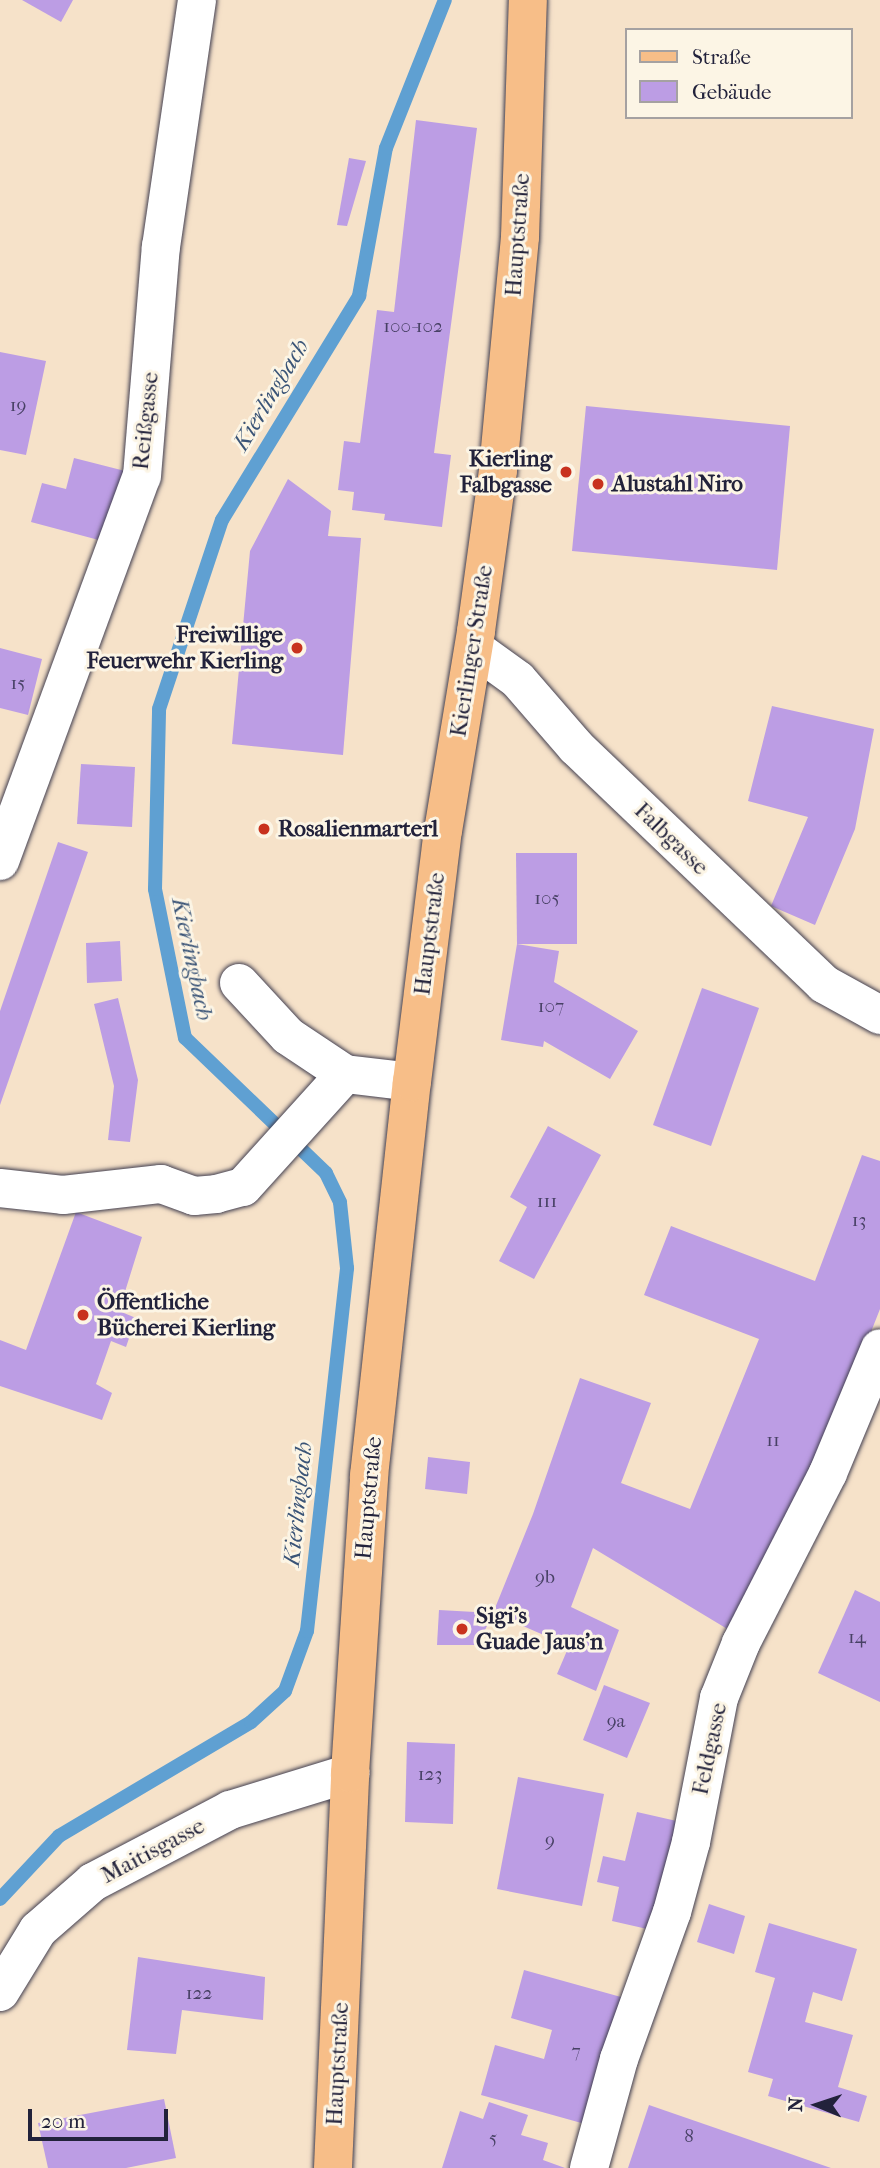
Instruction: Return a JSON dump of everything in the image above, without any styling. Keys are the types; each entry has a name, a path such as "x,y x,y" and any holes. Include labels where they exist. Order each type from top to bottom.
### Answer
{"main road":[{"name":"Hauptstraße","path":"498,470 520,237 528,0"},
{"name":"Kierlinger Straße","path":"443,831 474,648 498,470"},
{"name":"Hauptstraße","path":"333,2168 350,1773 369,1476 412,1082 443,831"}],"street":[{"name":"Reißgasse","path":"0,861 142,476 161,247 197,0"},
{"name":"Falbgasse","path":"474,648 518,680 576,747 824,984 880,1015"},
{"path":"239,983 288,1036 345,1074 412,1082"},
{"path":"0,1188 63,1195 162,1184 194,1196 216,1194 243,1186 345,1074"},
{"name":"Feldgasse","path":"589,2168 618,2059 672,1912 691,1842 719,1698 741,1643 828,1473 880,1348"},
{"name":"Maitisgasse","path":"0,1992 38,1930 93,1882 230,1810 350,1773"}],"building":[{"path":"22,0 73,0 61,22"},
{"path":"416,120 477,128 434,453 451,455 442,527 384,520 385,514 352,510 354,492 338,490 344,441 360,443 377,310 394,312"},
{"path":"349,158 366,161 347,226 337,225"},
{"path":"0,352 46,361 26,455 0,450"},
{"path":"586,406 790,426 777,570 572,551"},
{"path":"74,458 129,472 110,543 31,522 42,483 66,489"},
{"name":"Freiwillige Feuerwehr Kierling","path":"288,479 331,511 328,536 361,538 343,755 232,744 250,551"},
{"path":"0,648 42,659 28,715 0,708"},
{"path":"772,706 874,729 855,829 815,925 771,906 808,817 748,801"},
{"path":"81,764 135,767 132,827 77,824"},
{"path":"58,842 88,852 0,1105 0,1011"},
{"path":"516,853 577,853 577,944 517,944"},
{"path":"120,941 122,981 87,983 86,943"},
{"path":"517,944 559,951 554,982 638,1031 610,1079 544,1041 543,1047 501,1040"},
{"path":"702,988 759,1008 711,1146 653,1125"},
{"path":"118,998 138,1080 130,1142 108,1140 114,1086 94,1004"},
{"path":"548,1126 601,1155 534,1279 499,1261 527,1207 510,1197"},
{"path":"862,1155 880,1161 880,1309 813,1479 729,1630 593,1548 571,1607 619,1630 596,1691 557,1674 569,1646 493,1613 533,1514 580,1378 651,1403 621,1483 690,1509 759,1339 644,1295 671,1226 815,1281"},
{"name":"Öffentliche Bücherei Kierling","path":"76,1212 142,1237 119,1311 136,1318 126,1347 111,1341 96,1384 112,1393 102,1420 0,1386 0,1340 26,1350"},
{"path":"428,1457 470,1462 467,1494 425,1489"},
{"path":"855,1590 880,1602 880,1702 818,1673"},
{"name":"Sigi's Guade Jaus'n","path":"439,1610 493,1613 478,1645 437,1645"},
{"path":"604,1685 650,1703 627,1758 583,1740"},
{"path":"407,1742 455,1744 453,1824 405,1822"},
{"path":"518,1777 604,1794 582,1906 497,1889"},
{"path":"637,1812 681,1822 656,1931 612,1921 619,1887 597,1882 603,1856 625,1861"},
{"path":"709,1904 745,1916 734,1954 697,1942"},
{"path":"769,1923 857,1949 842,2001 813,1992 805,2022 853,2035 838,2087 867,2096 859,2122 768,2096 773,2079 748,2072 775,1978 755,1972"},
{"path":"138,1957 265,1977 263,2020 182,2010 176,2054 127,2050"},
{"path":"524,1970 621,1997 585,2124 481,2095 495,2045 544,2059 552,2030 511,2018"},
{"path":"164,2099 176,2158 126,2168 48,2168 38,2123"},
{"path":"489,2102 528,2115 521,2135 548,2143 543,2160 565,2168 442,2168 460,2111 483,2119"},
{"path":"649,2105 831,2168 628,2168"}],"waterway":[{"name":"Kierlingbach","path":"0,1899 59,1836 251,1722 285,1691 307,1631 347,1268 340,1202 326,1173 185,1038 155,889 159,709 222,520 359,296 386,148 445,0"}],"place":[{"name":"Kierling Falbgasse","path":"566,472"},
{"name":"Alustahl Niro","path":"598,484"},
{"name":"Freiwillige Feuerwehr Kierling","path":"297,648"},
{"name":"Rosalienmarterl","path":"264,829"},
{"name":"Öffentliche Bücherei Kierling","path":"83,1315"},
{"name":"Sigi's Guade Jaus'n","path":"462,1629"}]}
